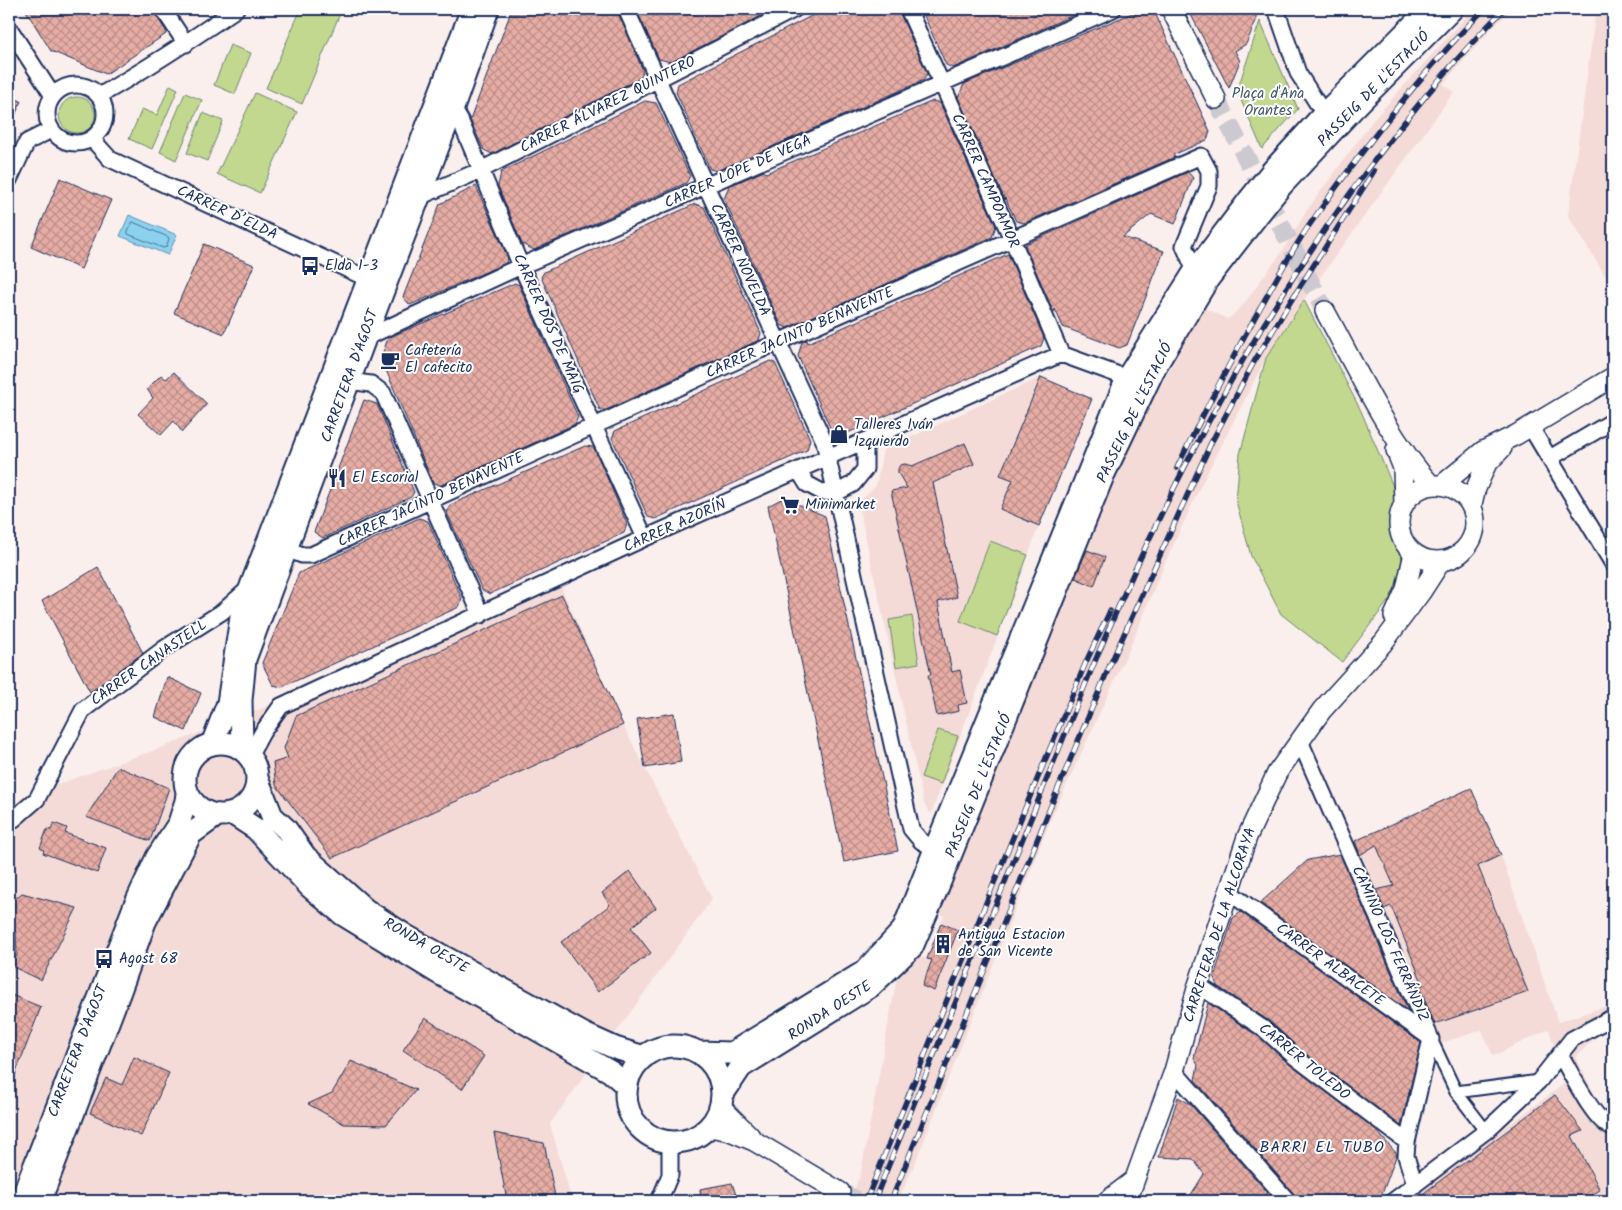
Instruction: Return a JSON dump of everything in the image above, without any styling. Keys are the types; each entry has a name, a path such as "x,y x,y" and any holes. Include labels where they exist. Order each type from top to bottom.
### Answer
{"main road":[{"name":"CARRETERA D'AGOST","path":"212,744 228,703 241,618 251,586 376,282 472,9"},
{"name":"CARRETERA D'AGOST","path":"246,753 241,700 245,659 365,338 376,282 419,197 488,9"},
{"name":"PASSEIG DE L'ESTACIÓ","path":"934,849 1127,378 1195,271 1253,208 1324,114 1429,9"},
{"name":"PASSEIG DE L'ESTACIÓ","path":"1277,178 1353,109 1452,9"},
{"name":"PASSEIG DE L'ESTACIÓ","path":"937,889 1103,476 1151,375 1253,208"},
{"path":"228,743 246,753 255,767 257,778 256,789 251,800 243,808 224,815 198,808 187,793 184,778 188,762 198,750 212,744 228,743"},
{"name":"RONDA OESTE","path":"257,778 272,816 286,830 305,856 366,910 408,937 584,1034 615,1048 644,1057 658,1049 676,1046 697,1052 732,1053 864,972 903,930 934,849"},
{"name":"CARRETERA D'AGOST","path":"21,1201 134,907 157,857 178,824 187,793"},
{"name":"CARRETERA D'AGOST","path":"40,1201 145,922 191,834 224,815"},
{"name":"RONDA OESTE","path":"224,815 256,830 310,887 342,914 440,974 611,1072 627,1086"},
{"name":"RONDA OESTE","path":"710,1127 741,1067 871,986 912,947 937,889"},
{"path":"697,1052 717,1072 722,1101"},
{"path":"644,1057 633,1070 627,1086 626,1100 635,1122 646,1134 670,1142 692,1139 710,1127"}],"street":[{"path":"163,9 186,44"},
{"path":"99,96 186,44 236,9"},
{"name":"CARRER NOVELDA","path":"626,9 824,441 911,829 921,841 934,849"},
{"name":"CARRER ÁLVAREZ QUINTERO","path":"419,197 481,170 795,9"},
{"name":"CARRER CAMPOAMOR","path":"908,9 1062,354"},
{"name":"CARRER LOPE DE VEGA","path":"365,338 522,266 1113,9"},
{"path":"1171,9 1216,99"},
{"path":"1276,9 1298,73 1324,114"},
{"path":"9,28 53,96"},
{"path":"70,85 81,85 91,89 99,96 105,114 99,132 92,139 81,143 70,143 59,138 51,130 46,113 48,104 61,89 70,85"},
{"name":"CARRER DOS DE MAIG","path":"453,108 645,538"},
{"path":"9,180 27,142 51,130"},
{"name":"CARRER D’ELDA","path":"92,139 110,159 376,282"},
{"name":"CARRER JACINTO BENAVENTE","path":"286,550 302,555 311,555 778,342 1201,156 1209,171 1209,186 1184,246 1195,271"},
{"path":"1325,311 1382,414 1413,465 1437,485"},
{"path":"1062,354 1127,378"},
{"name":"CARRER AZORÍN","path":"246,753 281,706 645,538 1062,354"},
{"path":"1437,485 1483,451 1523,430 1613,377"},
{"path":"348,381 371,384 383,393 480,615"},
{"path":"1382,414 1404,468 1404,504"},
{"path":"1550,458 1613,421"},
{"path":"1523,430 1550,458 1611,554"},
{"path":"1472,504 1461,492 1447,485 1437,485 1416,491 1404,504 1400,514 1399,524 1406,545 1414,553 1427,559 1441,561 1458,555 1471,541 1476,523 1472,504 1486,464 1523,430"},
{"path":"799,471 807,484 822,492 836,493 853,484 864,469 866,441"},
{"name":"CARRETERA DE LA ALCORAYA","path":"1383,643 1406,589 1414,553"},
{"name":"CARRETERA DE LA ALCORAYA","path":"1126,1201 1131,1192 1133,1181 1149,1143 1174,1071 1198,985 1247,837 1277,773 1322,710 1383,643 1421,592 1441,561"},
{"name":"CARRER CANASTELL","path":"9,822 36,798 83,710 165,648 222,612 251,586"},
{"name":"CAMINO LOS FERRÁNDIZ","path":"1300,741 1431,1039 1407,1149"},
{"name":"CARRER ALBACETE","path":"1230,892 1431,1039"},
{"name":"CARRER TOLEDO","path":"1198,985 1264,1029 1295,1057 1407,1149"},
{"path":"1393,1201 1486,1131 1539,1081 1572,1039 1613,1017"},
{"path":"1431,1039 1456,1092 1486,1131"},
{"path":"1560,1054 1592,1110 1608,1127 1613,1128"},
{"path":"1174,1071 1288,1201"},
{"path":"1456,1092 1539,1081"},
{"path":"722,1101 754,1141"},
{"path":"710,1127 730,1131 754,1141 840,1192"},
{"path":"659,1201 670,1175 670,1142"},
{"path":"1407,1149 1414,1185"},
{"name":"CARRETERA DE LA ALCORAYA","path":"1107,1201 1133,1181"}],"shaded area":[{"path":"1473,9 1512,9 1491,29 1443,84 1454,92 1295,312 1266,358 1202,483 1164,565 1131,645 1049,823 917,1158 898,1201 850,1201 861,1172 897,977 915,957 927,958 944,916 939,914 1101,502 1131,439 1204,308 1228,319 1243,305 1281,253 1309,207 1374,119"},
{"path":"1596,9 1613,9 1613,288 1568,216"},
{"path":"1041,377 1092,399 1039,526 931,814 924,804 858,503 876,486 883,450"},
{"path":"561,587 623,725 712,899 550,1124 572,1201 9,1201 9,807 27,795 166,746 481,622"},
{"path":"1471,788 1501,855 1558,1022 1613,1004 1613,1026 1603,1030 1576,1057 1605,1116 1613,1122 1613,1201 1406,1201 1564,1084 1549,1029 1493,1056 1482,1030 1442,1043 1355,841"}],"green space":[{"path":"301,9 336,9 341,11 302,104 266,88"},
{"name":"Plaça d'Ana Orantes","path":"1260,21 1298,109 1262,149 1237,91"},
{"path":"230,45 251,53 235,94 214,85"},
{"path":"170,85 178,89 152,149 129,139 142,109 157,115"},
{"path":"185,93 202,100 176,160 160,152"},
{"path":"255,93 297,112 260,193 217,174"},
{"path":"77,97 90,102 95,115 90,128 77,133 64,128 59,115 64,102"},
{"path":"203,113 223,121 207,161 187,153"},
{"path":"1304,300 1361,411 1392,484 1396,499 1390,517 1392,541 1401,554 1403,567 1395,592 1342,662 1281,614 1251,556 1236,501 1240,454 1266,358"},
{"path":"990,541 1028,555 997,636 960,621"},
{"path":"912,616 919,663 896,667 889,620"},
{"path":"938,730 958,736 941,784 921,777"}],"water":[{"path":"129,215 177,235 168,255 120,236"}],"building":[{"path":"25,9 154,9 166,34 106,74 51,51"},
{"path":"512,9 617,9 643,71 640,78 492,154 484,150 470,120"},
{"path":"636,9 775,9 671,62 659,59"},
{"path":"825,9 898,9 927,73 924,80 717,171 710,169 676,92 678,84"},
{"path":"921,9 1087,9 953,68 946,65"},
{"path":"1142,9 1154,11 1210,131 1207,140 1173,155 1175,157 1024,223 1016,221 958,98 964,84"},
{"path":"1188,9 1256,9 1256,21 1246,44 1235,51 1240,61 1229,88"},
{"path":"9,96 21,101 9,131"},
{"path":"645,101 656,103 690,176 686,183 534,250 522,244 498,186 501,172"},
{"path":"933,101 940,103 996,226 992,237 787,328 781,325 724,199 729,186 764,171 766,173"},
{"path":"1188,172 1193,178 1175,224 1151,214 1123,237 1164,251 1127,345 1119,348 1063,327 1055,309 1054,313 1025,246 1026,244"},
{"path":"60,178 111,200 81,269 31,247"},
{"path":"476,186 508,258 506,263 410,305 403,297 440,204"},
{"path":"695,204 704,207 761,333 759,340 606,410 600,410 541,277 544,272"},
{"path":"204,244 254,265 224,334 174,313"},
{"path":"1008,254 1044,338 1041,346 841,436 832,432 798,356 802,342 807,340 808,343"},
{"path":"515,283 519,285 578,417 575,424 462,476 441,485 433,483 381,358 388,338"},
{"path":"770,361 775,363 810,439 807,450 655,519 648,517 612,438 615,431"},
{"path":"174,372 207,404 182,432 174,421 161,435 138,414 153,398 147,389 161,375 166,379"},
{"path":"1041,377 1092,399 1039,526 1000,509 1013,480 1000,475"},
{"path":"364,400 377,404 414,492 411,497 323,538 314,532"},
{"path":"965,443 974,464 933,483 957,597 938,602 952,672 960,670 967,703 958,705 959,711 937,716 928,675 931,675 891,491 907,488 898,473 900,465 912,466"},
{"path":"585,446 593,447 596,452 627,524 624,533 490,594 482,590 447,513 450,505"},
{"path":"783,498 825,516 898,851 844,862 768,506"},
{"path":"419,518 428,521 462,599 459,607 282,687 273,685 262,663 299,573"},
{"path":"1087,550 1105,557 1094,586 1075,578"},
{"path":"98,567 143,653 90,692 42,601"},
{"path":"562,595 623,725 332,858 276,785 273,763 288,758 284,748 296,716"},
{"path":"167,677 201,693 186,731 155,717"},
{"path":"674,713 681,762 645,768 637,719"},
{"path":"118,767 169,788 150,841 86,817"},
{"path":"1471,788 1501,855 1478,866 1528,992 1435,1024 1419,987 1423,985 1391,906 1384,909 1376,890 1394,886 1376,845 1360,855 1355,841"},
{"path":"54,823 67,828 65,833 106,848 97,873 43,853 44,850 40,848 47,829 51,830"},
{"path":"1340,854 1408,1011 1260,903 1308,860"},
{"path":"630,871 656,908 631,927 651,953 598,992 561,942 610,905 602,893"},
{"path":"22,893 77,908 41,980 9,965 17,956 16,932 9,927 9,904"},
{"path":"1241,912 1421,1043 1401,1126 1301,1050 1269,1021 1217,986 1214,977 1233,918"},
{"name":"Antigua Estacion de San Vicente","path":"941,923 958,930 934,991 922,986 932,960 927,959"},
{"path":"9,994 41,1007 10,1088 9,1087"},
{"path":"1208,1003 1258,1036 1289,1064 1375,1129 1397,1154 1382,1194 1369,1201 1297,1201 1295,1195 1195,1080 1198,1065 1194,1058"},
{"path":"425,1018 484,1056 462,1089 403,1050"},
{"path":"134,1057 169,1073 141,1136 90,1113 106,1078 122,1085"},
{"path":"351,1061 416,1090 386,1125 344,1124 308,1104 332,1093"},
{"path":"1555,1095 1583,1131 1572,1136 1600,1190 1581,1201 1413,1201"},
{"path":"1178,1097 1190,1104 1268,1193 1262,1201 1187,1201 1204,1174 1193,1159 1159,1157"},
{"path":"494,1133 544,1143 556,1201 507,1201"},
{"path":"732,1183 738,1201 701,1201 700,1189"}],"tunnel":[{"path":"1216,99 1325,311"},
{"path":"840,1192 858,1201"}],"railway":[{"path":"1177,468 1244,337 1305,231 1395,110 1484,9"},
{"path":"874,1201 1111,623 1146,546 1220,401 1260,331 1303,262 1349,195 1397,131 1449,69 1504,9"},
{"path":"891,1201 1110,665 1211,443 1254,362 1374,171"},
{"path":"866,1201 994,883 1086,662 1110,611"}],"place":[{"name":"Elda 1-3","path":"310,266"},
{"name":"Cafetería El cafecito","path":"390,360"},
{"name":"Talleres Iván Izquierdo","path":"839,434"},
{"name":"El Escorial","path":"337,478"},
{"name":"Minimarket","path":"790,505"},
{"name":"Antigua Estacion de San Vicente","path":"943,944"},
{"name":"Agost 68","path":"104,959"}],"district":[{"name":"BARRI EL TUBO","path":"1322,1147"}]}
